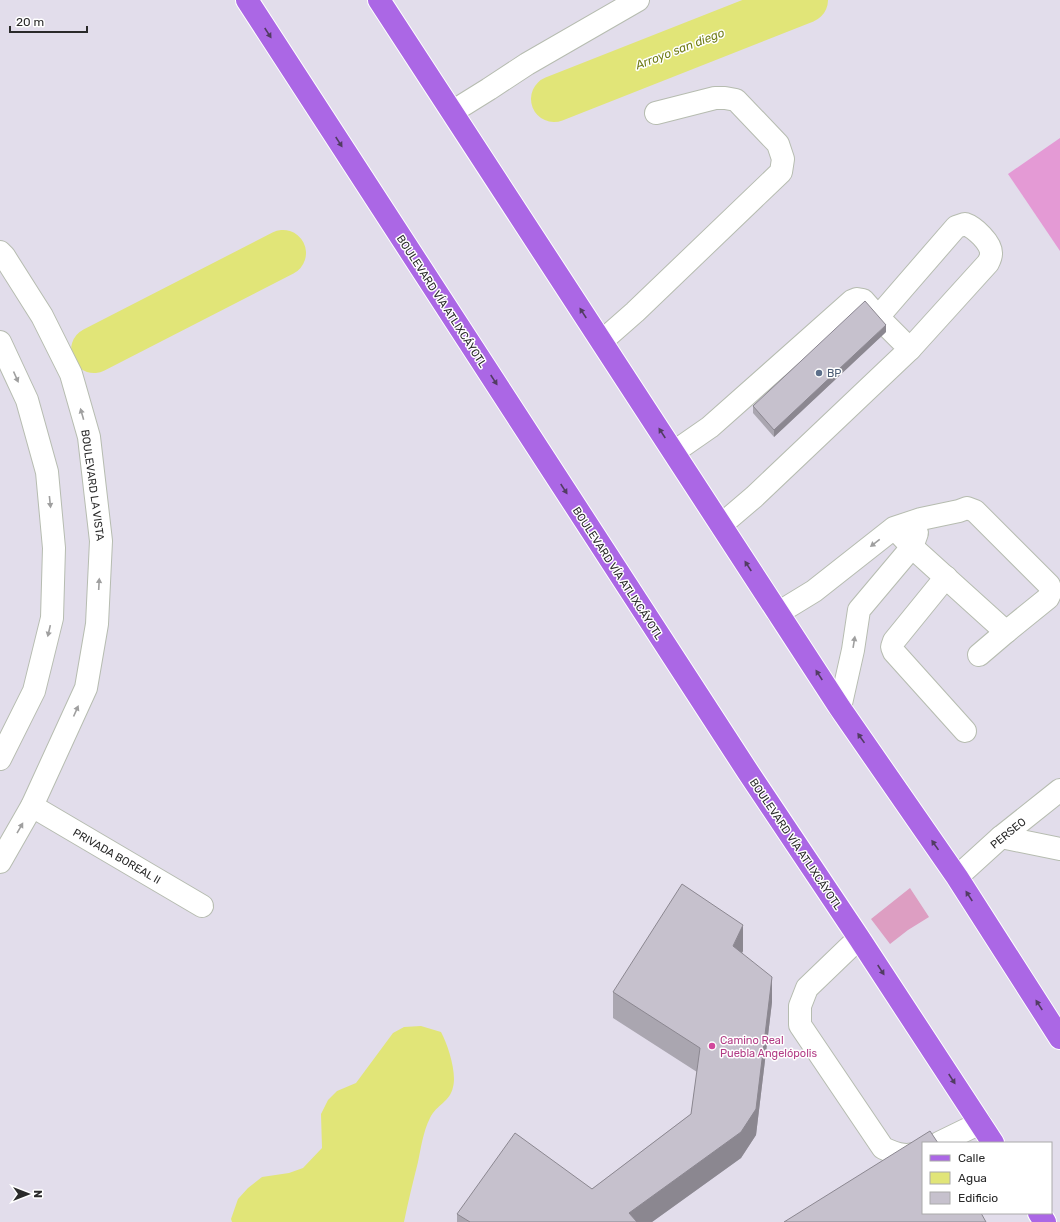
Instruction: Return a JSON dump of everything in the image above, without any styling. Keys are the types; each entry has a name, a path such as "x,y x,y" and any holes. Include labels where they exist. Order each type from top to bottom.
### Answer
{"main road":[{"name":"BOULEVARD VÍA ATLIXCÁYOTL","path":"247,0 735,752 992,1142"},
{"path":"379,0 840,708 957,877 1060,1038"}],"street":[{"path":"452,112 526,64 638,0"},
{"path":"602,341 635,312 781,172 783,159 778,144 736,100 715,98 656,113"},
{"path":"721,525 754,497 910,349 988,263 991,254 988,245 972,226 964,224 956,227 878,317"},
{"name":"BOULEVARD LA VISTA","path":"0,252 42,316 71,374 89,437 101,541 97,624 86,688 32,806 0,862"},
{"path":"674,452 710,427 852,301 857,299 863,300 910,349"},
{"path":"0,342 27,400 47,472 54,548 52,618 34,691 0,759"},
{"path":"778,613 814,591 894,528 921,519 967,508 975,511 1049,585 1051,591 1048,598 979,655"},
{"path":"840,708 853,650 859,610 912,547 921,519"},
{"path":"894,528 912,547 1006,632"},
{"path":"946,577 894,640 892,647 894,652 965,731"},
{"name":"PERSEO","path":"957,877 1001,837 1060,790"},
{"name":"PRIVADA BOREAL II","path":"32,806 202,906"},
{"path":"1001,837 1060,849"},
{"path":"859,938 807,988 800,1006 800,1025 883,1148 897,1155 916,1154 922,1151"},
{"path":"941,1142 980,1123"}],"shaded area":[{"path":"1060,138 1060,251 1008,174"},
{"path":"910,888 929,917 908,930 890,944 871,919"}],"water":[{"path":"421,1026 441,1032 451,1059 454,1081 449,1096 436,1109 430,1118 422,1140 404,1222 232,1222 231,1219 238,1199 248,1188 262,1177 289,1173 303,1168 322,1148 321,1114 328,1100 337,1091 356,1083 393,1033 404,1027"}],"building":[{"name":"BP","path":"865,301 886,325 774,430 753,406"},
{"name":"Camino Real Puebla Angelópolis","path":"682,884 743,925 733,946 772,977 756,1109 741,1132 629,1213 637,1222 470,1222 457,1214 515,1133 592,1189 691,1114 700,1048 613,992"},
{"path":"930,1131 937,1142 922,1142 922,1214 982,1214 986,1222 784,1222"}],"waterway":[{"name":"Arroyo san diego","path":"554,99 805,0"},
{"path":"94,350 283,253"}],"place":[{"name":"BP","path":"819,373"},
{"name":"Camino Real Puebla Angelópolis","path":"712,1046"}]}
